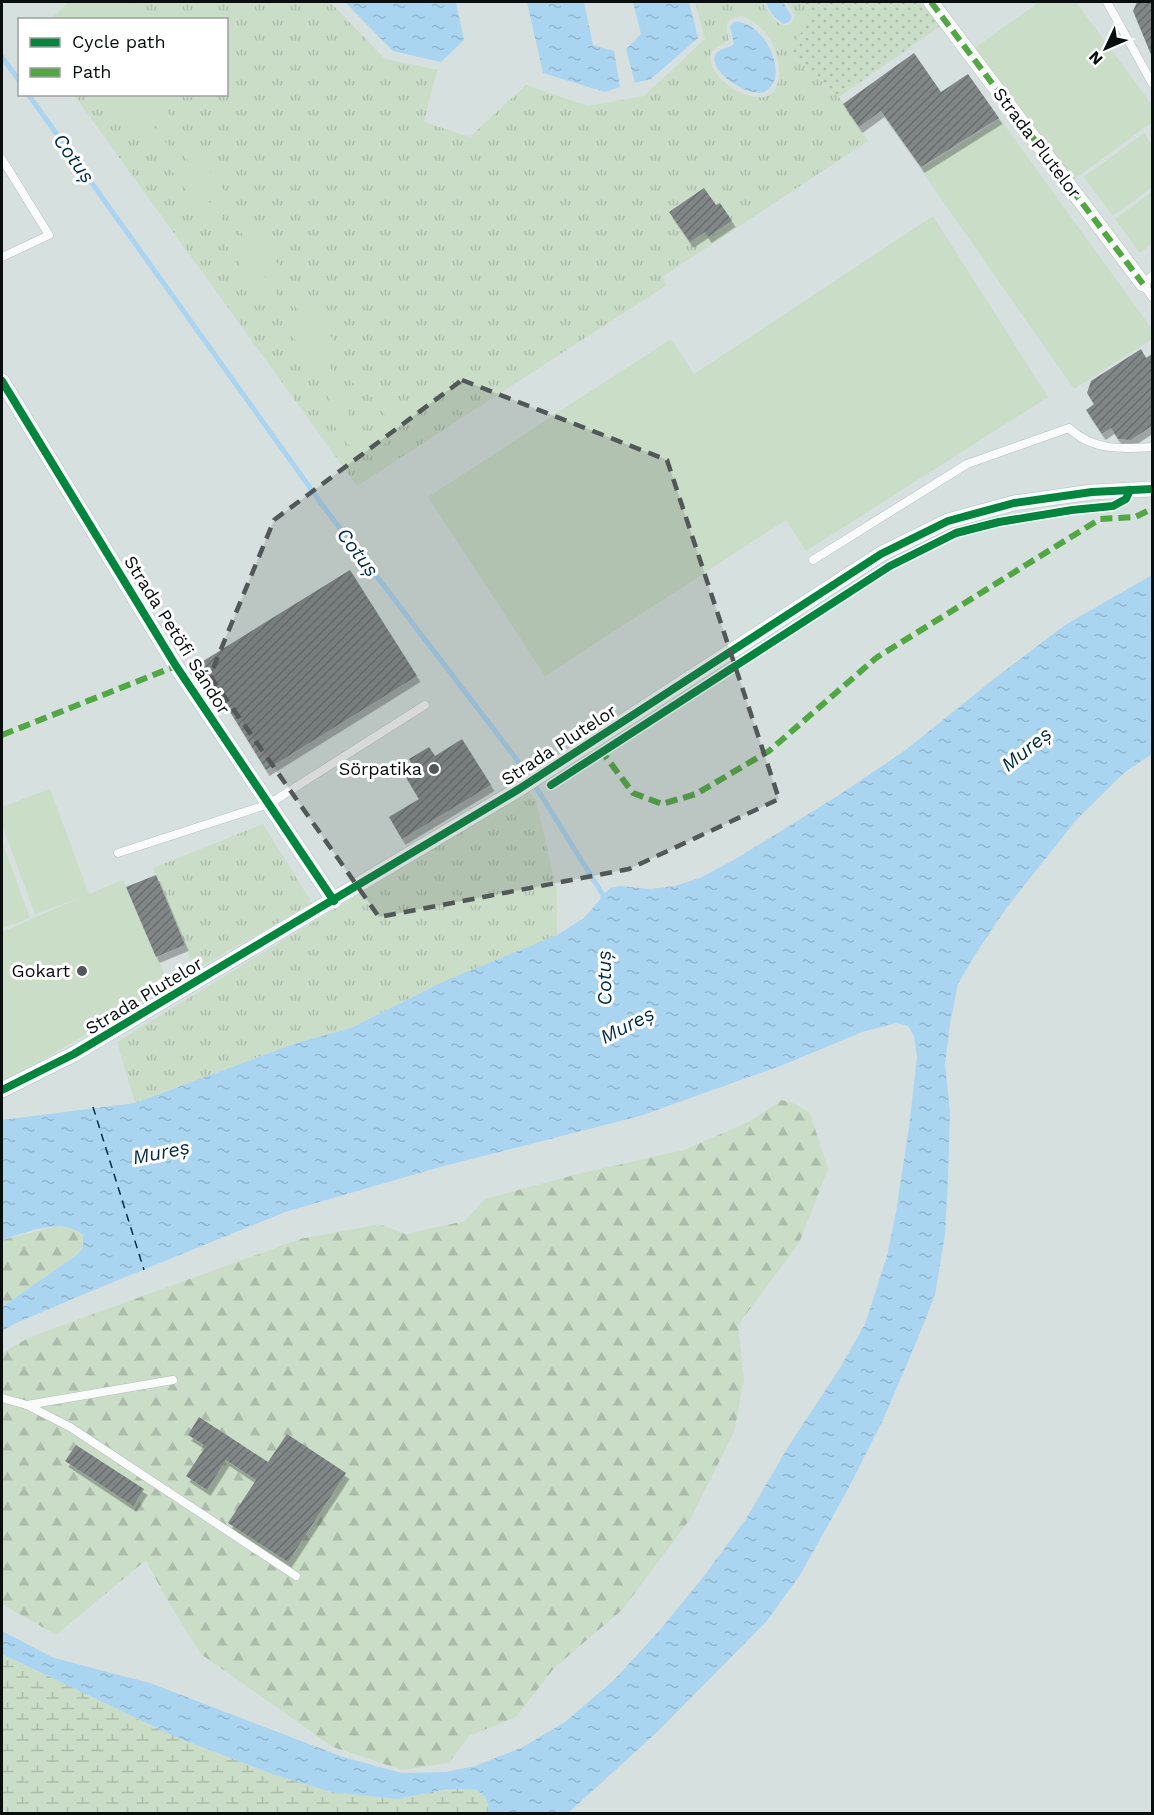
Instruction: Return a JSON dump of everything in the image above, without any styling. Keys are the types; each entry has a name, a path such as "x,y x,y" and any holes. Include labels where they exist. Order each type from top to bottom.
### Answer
{"street":[{"name":"Strada Plutelor","path":"931,2 1148,280"},
{"name":"Strada Petöfi Sándor","path":"2,381 176,666 334,901"},
{"name":"Strada Plutelor","path":"2,1090 74,1054 519,789 880,554 948,521 1014,503 1092,492 1152,489"}],"lane":[{"path":"1107,2 1152,83"},
{"path":"2,159 49,235 2,257"},
{"name":"Strada Plutelor","path":"1148,280 1152,297"},
{"path":"813,560 967,464 1069,428 1080,438 1100,446 1152,447"},
{"path":"118,853 269,804 425,705"},
{"path":"27,1405 173,1380"},
{"path":"2,1398 27,1405 70,1427 296,1576"}],"highlighted area":[{"path":"462,380 667,460 779,799 629,869 379,917 210,676 274,520"}],"green space":[{"path":"69,2 136,2 119,18 52,18"},
{"path":"136,2 330,2 385,59 437,70 424,122 470,137 526,85 588,106 644,96 705,39 695,2 763,2 771,16 783,26 791,24 795,17 786,2 804,2 807,5 808,23 788,51 839,97 868,141 662,277 667,285 357,486 75,96 228,96 228,18 119,18","holes":["742,16 759,26 769,36 775,49 778,80 772,93 761,97 746,95 732,88 719,77 712,65 711,54 716,47 729,40 726,26 732,19"]},
{"path":"804,2 931,2 946,22 839,97 788,51 808,23 807,5"},
{"path":"1039,2 1076,2 1152,105 1152,122 1073,180 975,48"},
{"path":"97,96 122,96 138,107 326,361 342,386 347,400 350,423 362,432 378,429 385,415 380,403 350,381 160,122 144,96 159,96 174,122 346,357 362,374 394,396 401,414 400,425 395,435 387,443 366,450 354,447 339,435 322,383 297,342 144,133 129,117"},
{"path":"1000,119 1152,329 1152,339 1074,389 921,170"},
{"path":"1144,133 1152,145 1152,187 1113,216 1084,177"},
{"path":"1152,192 1152,243 1140,253 1115,219"},
{"path":"933,216 1048,397 806,551 786,520 545,676 428,497 671,339 694,374"},
{"name":"Gokart","path":"50,789 89,894 123,880 169,985 2,1084 2,932 82,897 35,914 2,825 2,807"},
{"path":"528,791 536,800 557,891 557,935 440,983 351,1028 296,1043 135,1103 117,1042"},
{"path":"263,824 312,903 195,970 153,868"},
{"path":"2,842 30,918 2,928"},
{"path":"782,1100 795,1104 810,1113 828,1169 799,1243 738,1325 744,1380 734,1432 691,1518 622,1610 554,1668 516,1717 469,1736 449,1763 402,1770 333,1747 201,1654 166,1598 146,1560 56,1635 2,1604 2,1353 30,1337 300,1239 380,1224 405,1234 465,1221 485,1199 582,1173 684,1150 750,1121"},
{"path":"57,1226 75,1229 83,1235 83,1247 78,1254 2,1307 2,1240"},
{"path":"2,1654 176,1737 275,1775 331,1792 397,1799 447,1789 476,1789 486,1798 489,1809 487,1814 2,1813"}],"water":[{"path":"345,2 456,2 464,40 441,62 393,51"},
{"path":"527,2 584,2 593,45 614,51 620,87 605,92 543,73"},
{"path":"633,2 689,2 698,38 651,79 635,83 626,49 641,34"},
{"path":"766,2 783,2 792,17 789,22 784,24 778,20"},
{"path":"734,22 745,23 755,29 770,49 775,61 776,73 773,83 766,91 751,92 742,88 718,69 715,62 716,53 734,44 730,26"},
{"name":"Mureș","path":"1152,575 1152,754 1125,772 1077,819 1007,907 958,984 945,1064 950,1113 948,1178 945,1234 935,1295 883,1420 800,1575 766,1622 655,1734 568,1813 487,1813 489,1808 486,1798 476,1789 447,1789 397,1799 331,1792 275,1775 176,1737 2,1654 2,1631 54,1658 150,1683 343,1757 402,1773 446,1772 475,1766 523,1747 565,1722 614,1680 660,1630 746,1519 865,1324 887,1256 909,1127 917,1057 914,1036 908,1026 896,1023 862,1032 783,1065 640,1116 440,1167 285,1212 84,1294 2,1331 2,1307 78,1254 83,1247 83,1235 74,1229 54,1226 2,1240 2,1120 135,1103 296,1043 351,1028 440,983 557,935 584,918 610,888 620,886 651,889 674,886 700,878 739,857 839,795 907,749 1065,625"}],"building":[{"path":"1137,2 1152,2 1152,57 1133,11"},
{"path":"914,53 941,92 968,74 999,118 921,167 881,111 859,127 843,104"},
{"path":"704,188 716,205 720,203 732,221 708,237 705,232 690,242 669,212"},
{"path":"1141,349 1146,358 1152,354 1152,426 1131,440 1118,439 1111,428 1102,434 1086,410 1094,404 1087,393 1091,381"},
{"path":"350,570 417,676 266,770 200,663"},
{"path":"462,739 491,785 402,839 389,817 419,799 404,774 414,768 409,759 429,747 435,756"},
{"path":"156,875 185,945 156,957 126,887"},
{"path":"199,1417 268,1462 287,1434 346,1473 288,1562 228,1523 256,1480 226,1460 207,1490 186,1476 206,1446 188,1435"},
{"path":"76,1445 144,1489 133,1506 65,1461"}],"waterway":[{"name":"Cotuș","path":"2,57 18,79"},
{"name":"Cotuș","path":"29,96 326,510 521,765 603,895 603,900"}],"ferry route":[{"path":"93,1107 144,1270"}],"marked path":[{"path":"931,2 1143,284"},
{"path":"600,749 633,793 662,804 696,794 769,751 876,658 1100,519 1135,517 1152,509"},
{"path":"2,735 176,666"}],"cycle path":[{"path":"2,381 176,666 334,901"},
{"path":"2,1090 74,1054 519,789 881,554 948,521 1014,503 1092,492 1152,489"},
{"path":"551,785 890,566 956,533 999,522 1113,506 1126,499 1130,490"}],"place":[{"name":"Sörpatika","path":"434,769"},
{"name":"Gokart","path":"82,971"}]}
